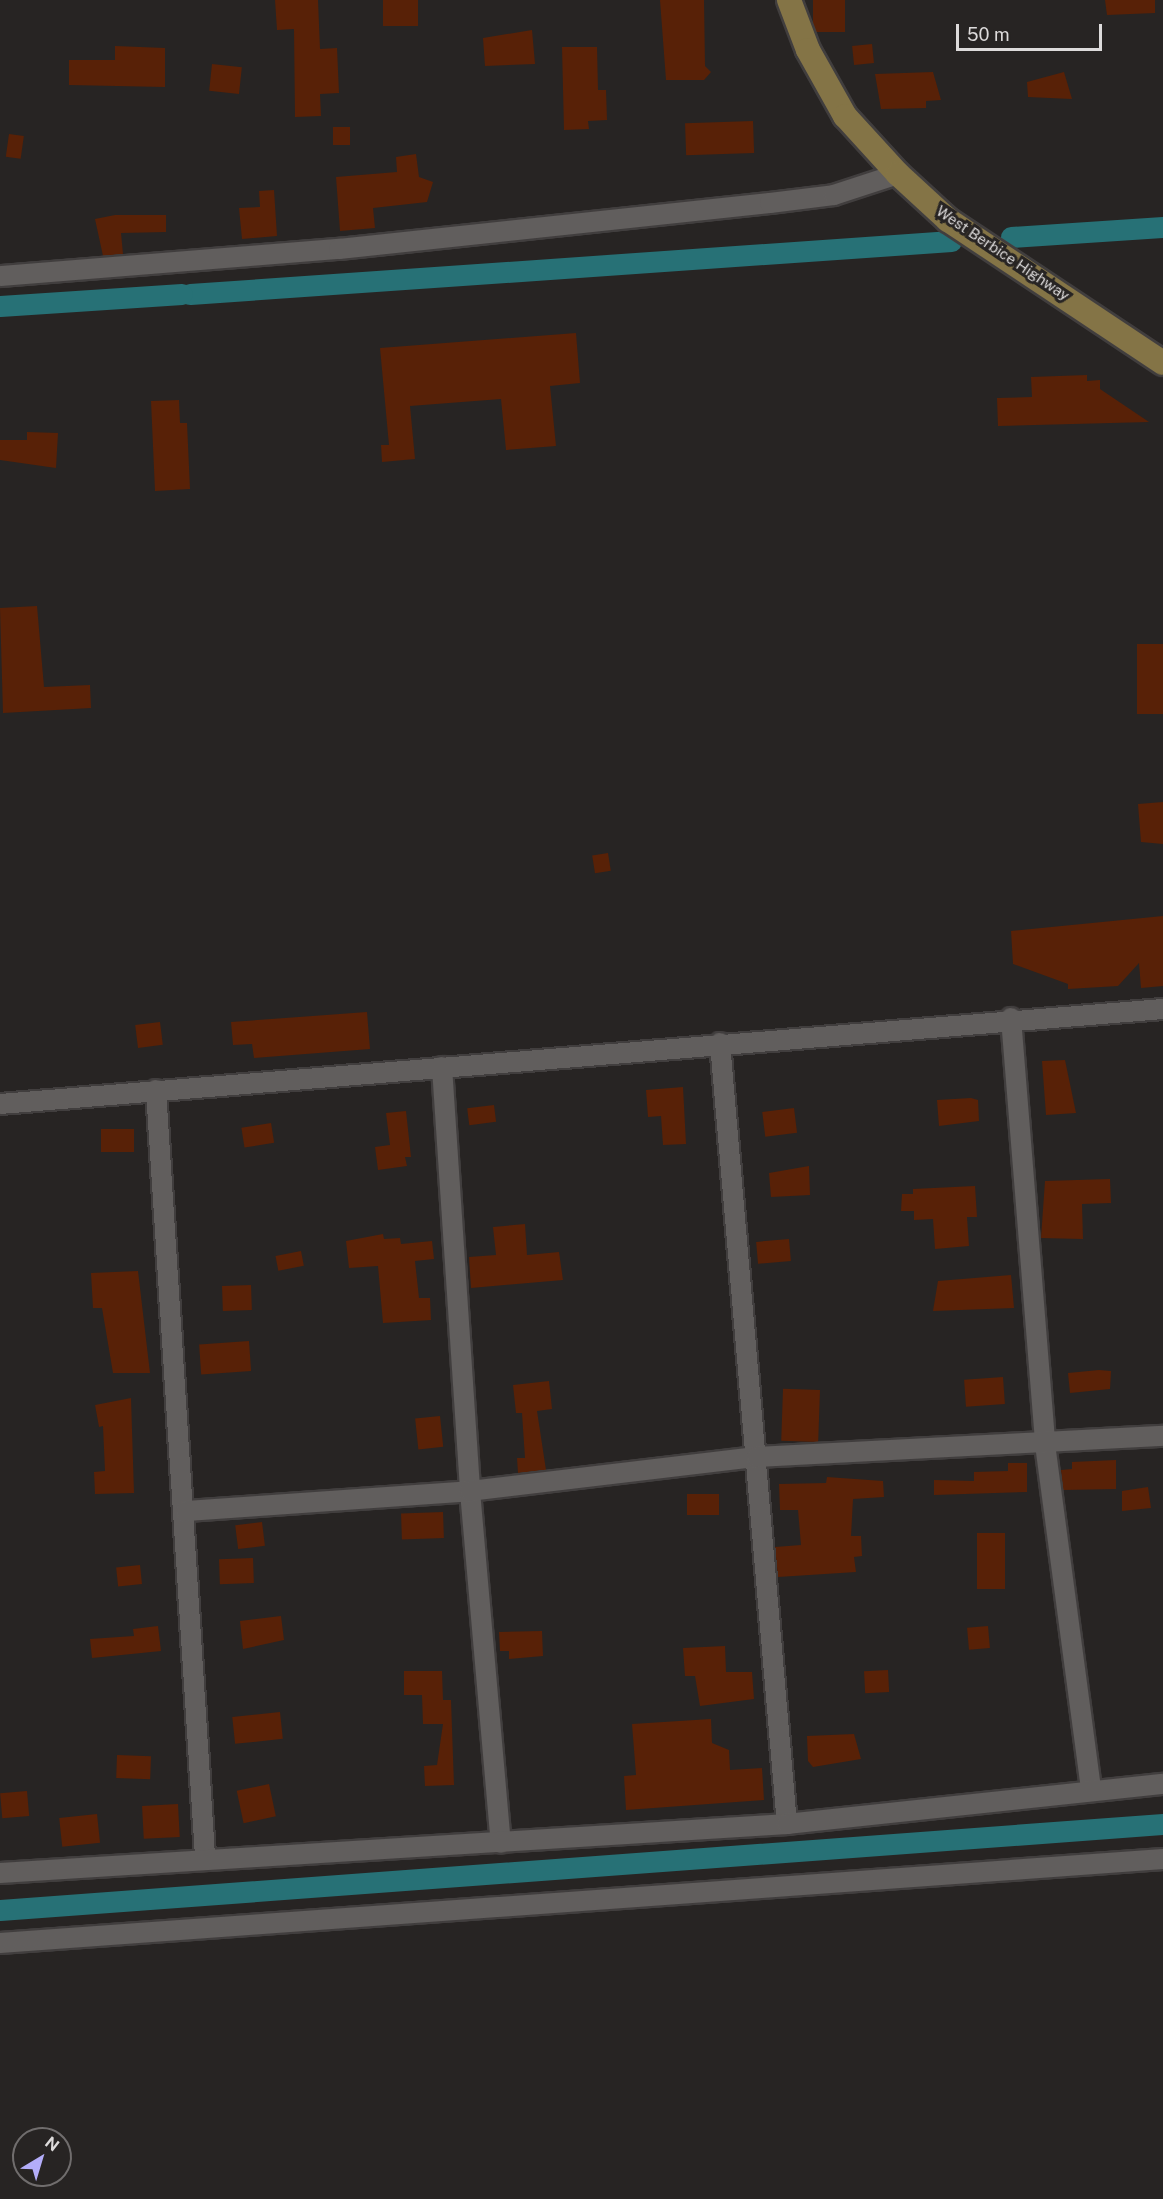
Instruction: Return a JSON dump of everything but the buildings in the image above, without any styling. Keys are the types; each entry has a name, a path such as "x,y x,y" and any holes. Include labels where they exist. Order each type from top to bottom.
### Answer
{"main road":[{"name":"West Berbice Highway","path":"789,0 808,50 845,116 897,174 948,220 1163,363"}],"street":[{"path":"0,276 339,249 770,203 834,195 897,174"},
{"path":"0,1104 1011,1018 1163,1009"},
{"path":"1011,1018 1046,1444 1091,1791"},
{"path":"720,1043 787,1824"},
{"path":"442,1067 470,1491 501,1843"},
{"path":"156,1090 186,1511 205,1856"},
{"path":"186,1511 470,1491 757,1457 1046,1444 1163,1436"},
{"path":"0,1873 205,1856 501,1843 787,1824 1163,1785"},
{"path":"0,1943 1163,1859"}],"waterway":[{"path":"1011,237 1163,227"},
{"path":"190,294 951,241"},
{"path":"0,306 182,294"},
{"path":"0,1910 1163,1824"}]}
